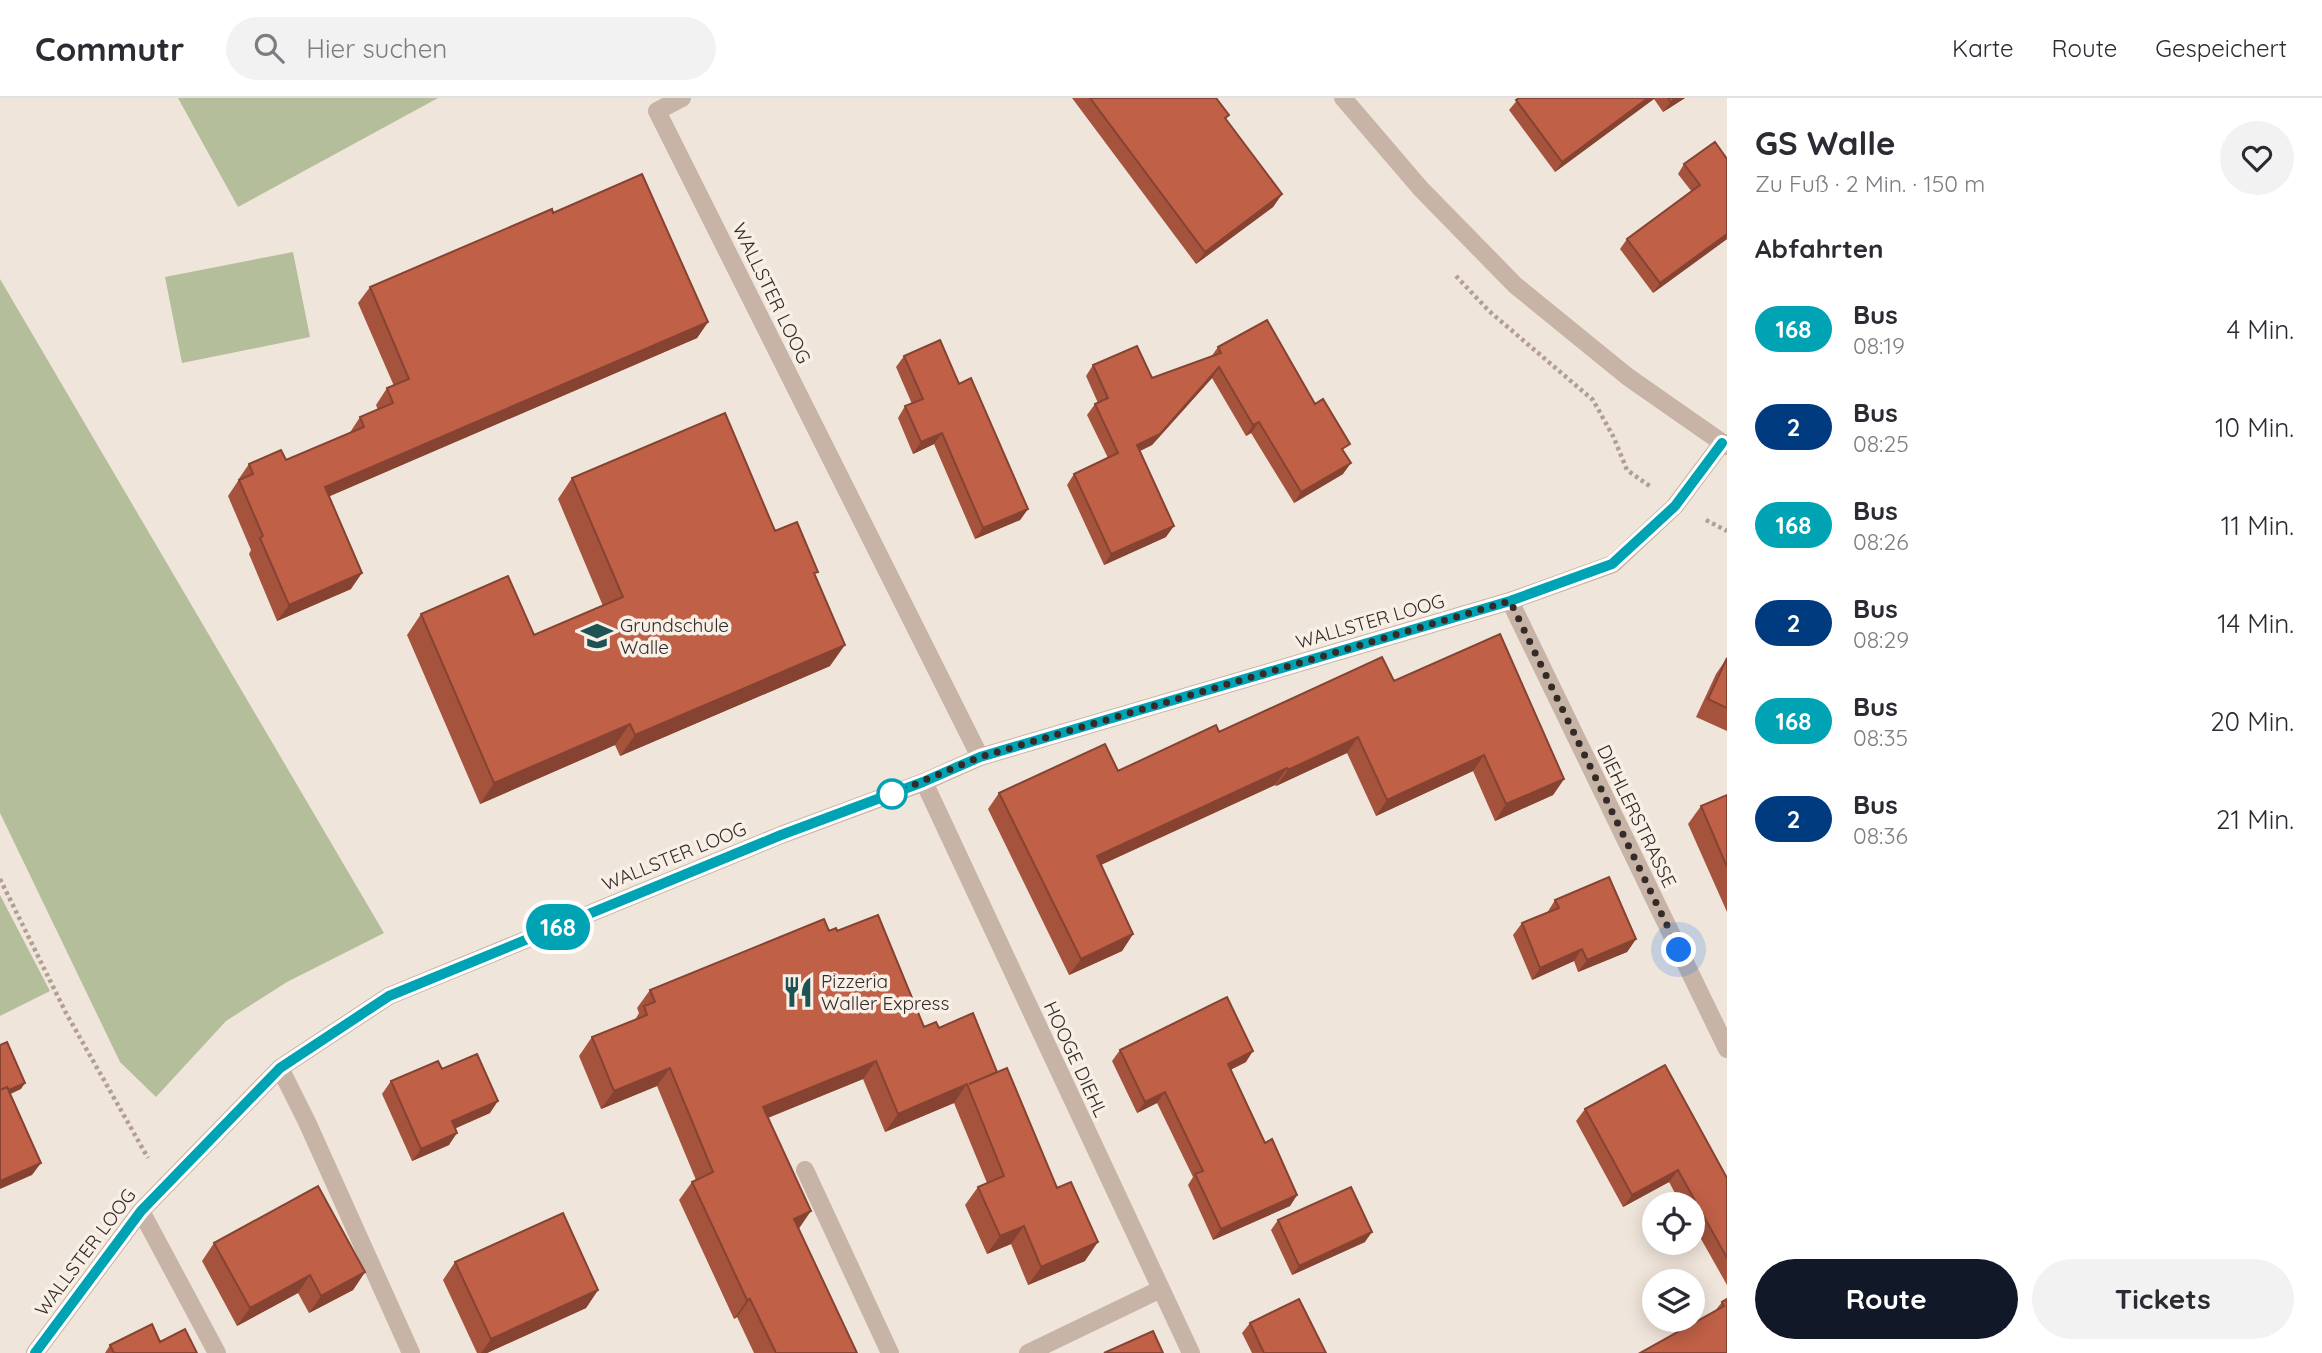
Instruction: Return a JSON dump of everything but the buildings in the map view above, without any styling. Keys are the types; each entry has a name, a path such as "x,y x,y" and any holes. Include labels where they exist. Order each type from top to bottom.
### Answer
{"street":[{"name":"WALLSTER LOOG","path":"682,98 657,111 980,757"},
{"path":"1343,98 1421,189 1515,285 1629,377 1725,444"},
{"name":"WALLSTER LOOG","path":"35,1353 141,1211 280,1068 389,996 781,835 923,782 980,757 1510,601 1612,564 1675,506 1725,444"},
{"name":"DIEHLERSTRASSE","path":"1510,601 1727,1049"},
{"name":"HOOGE DIEHL","path":"923,782 1191,1353"},
{"path":"280,1068 411,1353"},
{"path":"805,1170 891,1353"},
{"path":"141,1211 217,1353"},
{"path":"1028,1353 1161,1289"}],"path":[{"path":"0,879 66,1013 164,1186"}],"green space":[{"path":"178,98 438,98 238,207"},
{"path":"293,252 310,337 182,363 165,277"},
{"path":"0,279 384,933 287,982 226,1021 156,1097 120,1062 0,813"},
{"path":"0,895 50,991 0,1016"}],"bus line":[{"name":"168","path":"35,1353 141,1211 280,1068 389,996 781,835 923,782 980,757 1510,601 1612,564 1675,506 1722,443"}],"place":[{"name":"Grundschule Walle","path":"597,636"},
{"name":"Pizzeria Waller Express","path":"798,992"}],"route":[{"path":"892,794 980,757 1510,601 1679,950"}]}
